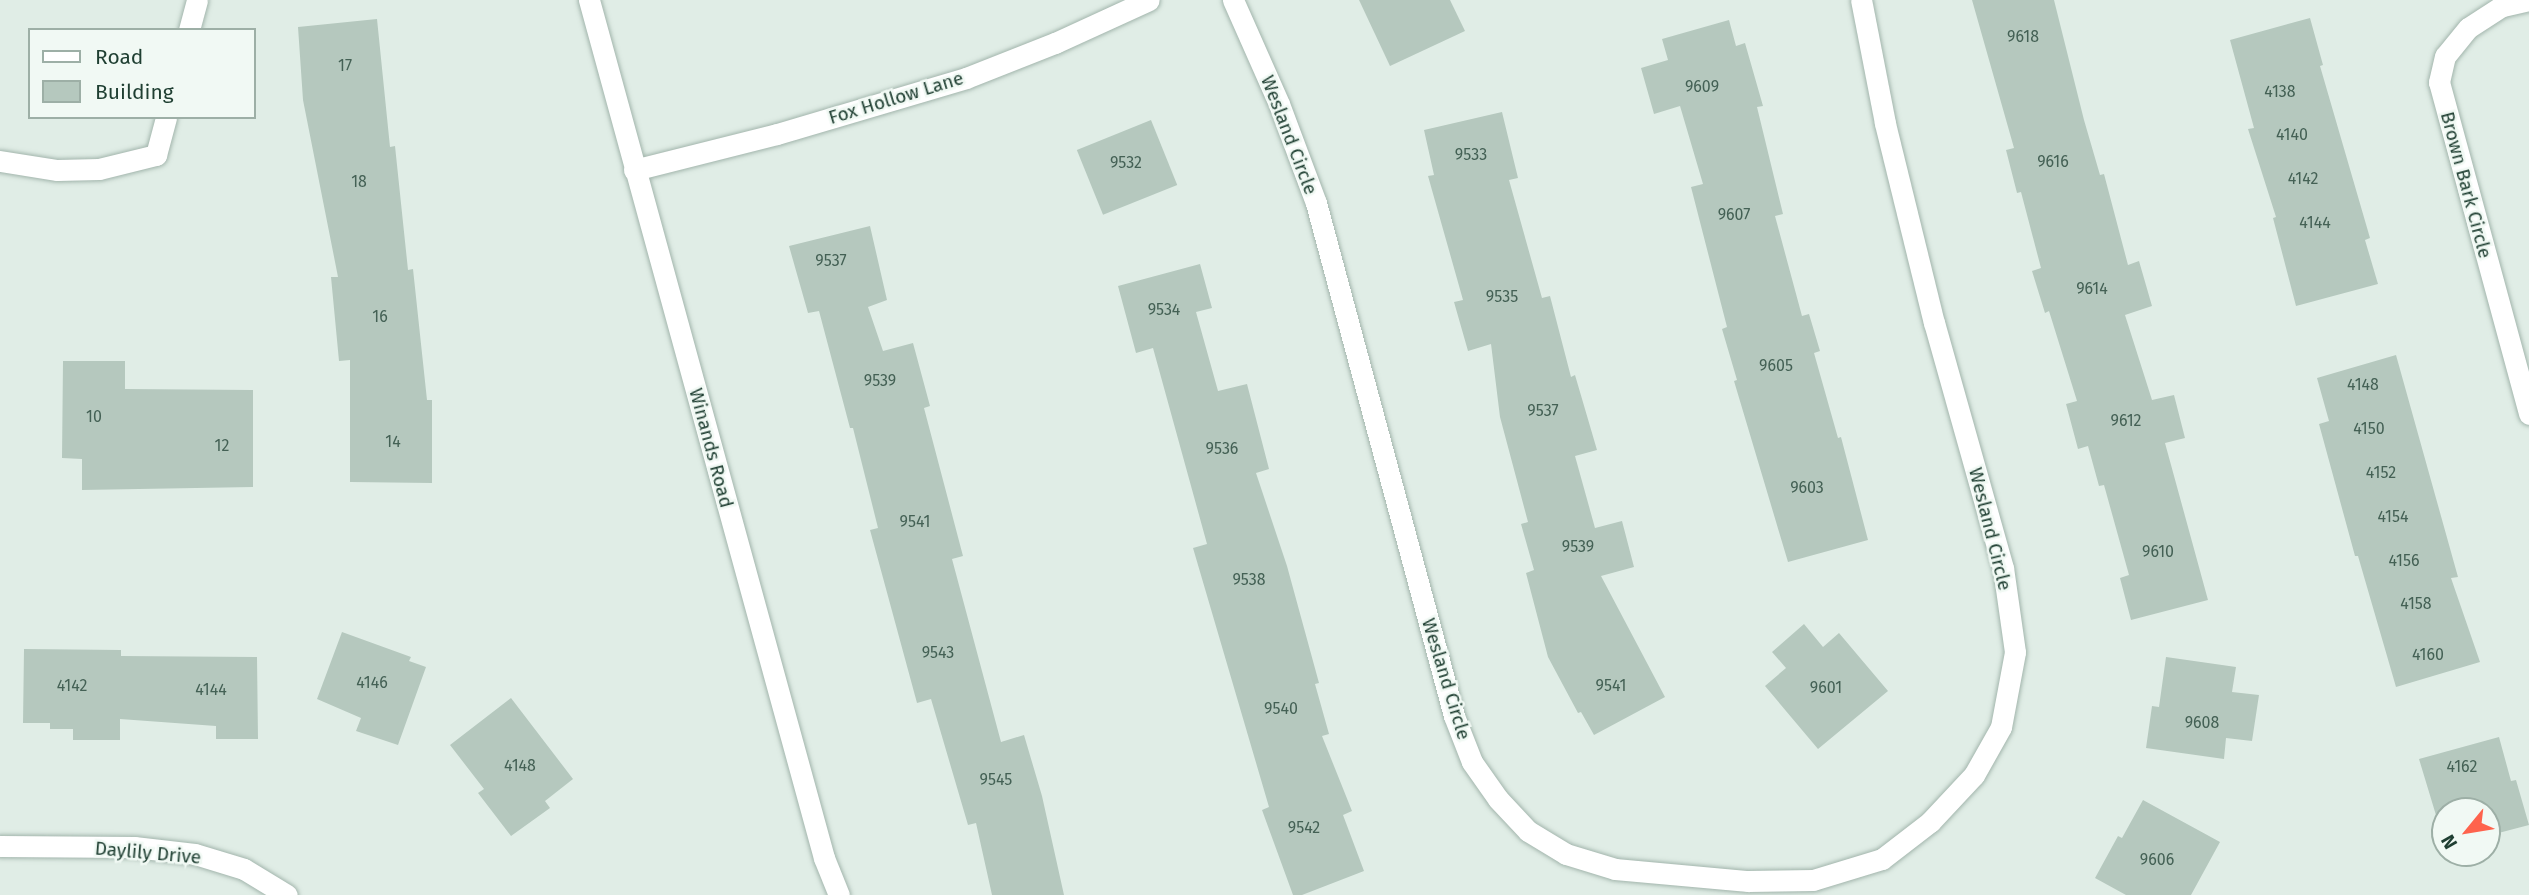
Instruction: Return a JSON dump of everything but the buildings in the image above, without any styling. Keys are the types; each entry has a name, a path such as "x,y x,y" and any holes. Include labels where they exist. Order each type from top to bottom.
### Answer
{"street":[{"path":"190,28 197,0"},
{"name":"Winands Road","path":"589,0 821,844 839,895"},
{"name":"Fox Hollow Lane","path":"634,170 777,134 966,78 1055,43 1149,0"},
{"name":"Wesland Circle","path":"1233,0 1279,104 1316,203 1454,716 1472,762 1498,799 1528,831 1566,854 1615,869 1748,881 1813,880 1882,859 1930,822 1974,775 2001,727 2015,652 2003,568 1924,283 1885,123 1861,0"},
{"name":"Brown Bark Circle","path":"2529,0 2502,6 2468,28 2445,56 2439,82 2529,414"},
{"path":"0,161 57,170 99,169 156,155 165,119"},
{"name":"Daylily Drive","path":"0,846 134,848 195,854 244,869 287,895"}]}
